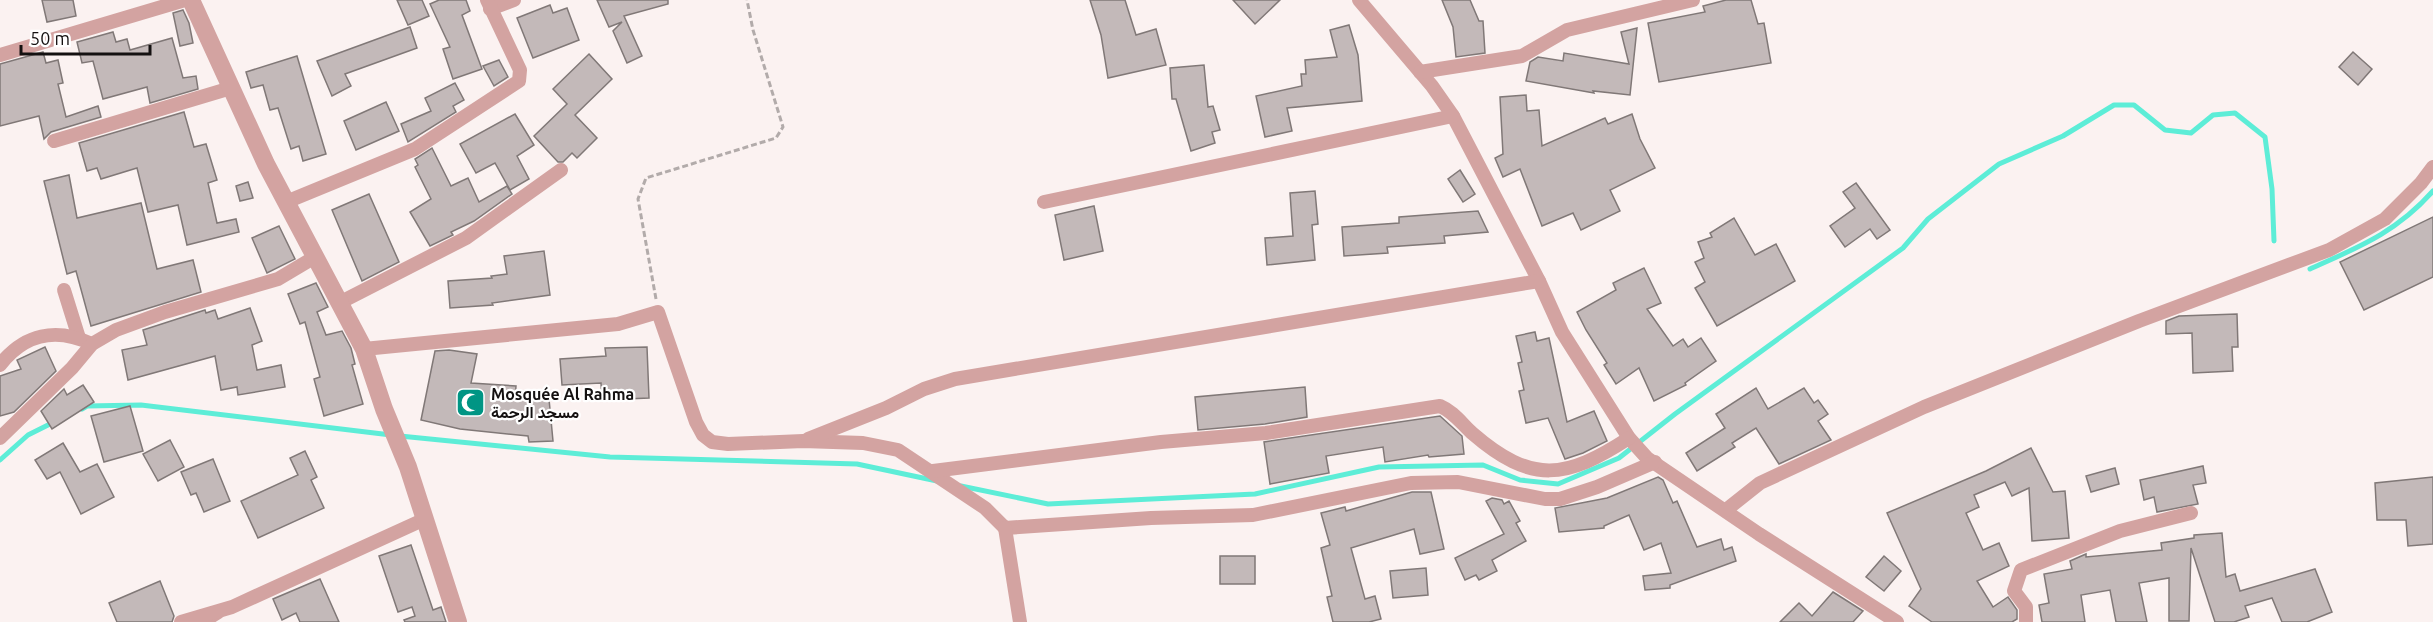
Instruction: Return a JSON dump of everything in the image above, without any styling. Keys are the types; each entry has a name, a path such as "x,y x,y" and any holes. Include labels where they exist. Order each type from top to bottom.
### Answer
{"street":[{"path":"0,55 185,0"},
{"path":"191,0 266,164 364,349 384,409 408,467 458,622"},
{"path":"285,202 415,149 519,81 520,70 488,4 514,0"},
{"path":"1359,0 1420,72 1453,116 1539,281 1562,332 1631,440 1651,460 1886,620"},
{"path":"1420,72 1522,56 1567,30 1693,0"},
{"path":"54,141 231,88"},
{"path":"1044,202 1453,116"},
{"path":"1726,510 1760,483 1924,407 2139,321 2329,250 2385,219 2421,183 2433,167"},
{"path":"339,303 466,238 561,170"},
{"path":"0,365 24,341 52,335 85,341 278,279 315,256"},
{"path":"803,441 886,408 924,389 955,379 1539,281"},
{"path":"0,438 72,368 85,341 64,290"},
{"path":"364,349 618,324 658,312 703,435 712,442 728,444 803,441 863,443 898,450 933,471 985,508 1005,528 1020,622"},
{"path":"933,471 1161,442 1266,433 1440,406 1450,410 1472,433 1508,459 1540,471 1565,471 1600,457 1631,440"},
{"path":"1005,528 1151,518 1253,515 1411,483 1458,482 1545,499 1560,499 1597,487 1651,460"},
{"path":"2026,622 2026,607 2014,591 2021,570 2120,531 2191,513"},
{"path":"181,622 232,607 425,519"}],"lane":[{"path":"209,622 232,607"}],"path":[{"path":"658,312 638,199 646,178 776,138 783,127 753,30 747,0"}],"building":[{"path":"42,0 73,0 76,16 47,22"},
{"path":"397,0 422,0 429,16 408,25"},
{"path":"439,0 466,0 470,11 462,15 482,69 453,79 443,49 450,47 430,4"},
{"path":"597,0 668,0 668,4 624,16 642,56 627,63 613,31 622,22 609,27"},
{"path":"1090,0 1125,0 1136,35 1156,29 1166,65 1108,78 1101,35"},
{"path":"1233,0 1280,0 1255,24"},
{"path":"1442,0 1470,0 1479,21 1483,21 1485,53 1456,57 1453,27"},
{"path":"1726,0 1751,0 1758,24 1764,23 1771,63 1659,82 1648,23 1705,12 1703,6"},
{"path":"550,5 553,13 567,8 579,40 533,58 517,18"},
{"path":"183,10 189,23 193,43 180,46 173,13"},
{"path":"1349,25 1358,55 1362,101 1287,108 1292,131 1265,137 1256,96 1302,86 1301,74 1306,74 1305,60 1337,57 1330,30"},
{"path":"410,27 417,48 345,74 351,86 332,96 317,61"},
{"path":"1637,28 1630,95 1593,91 1594,93 1526,81 1530,62 1538,57 1563,61 1564,53 1629,64 1621,32"},
{"path":"113,32 116,42 127,39 130,50 172,38 183,78 196,76 198,89 150,103 147,87 103,99 93,61 82,63 77,42"},
{"path":"43,52 46,63 58,60 63,83 58,84 66,117 98,106 101,117 51,132 44,139 39,116 0,126 0,64"},
{"path":"2353,52 2372,69 2358,85 2339,67"},
{"path":"589,54 612,79 575,115 597,138 577,158 572,153 563,162 558,162 534,136 567,104 553,89"},
{"path":"297,56 326,154 303,161 299,146 291,149 278,108 270,110 263,85 251,88 246,72"},
{"path":"499,60 508,77 494,86 483,66"},
{"path":"1204,65 1208,107 1213,106 1220,130 1212,132 1215,143 1191,151 1176,99 1172,99 1170,68"},
{"path":"455,83 464,100 453,106 456,112 408,142 401,124 431,111 425,98"},
{"path":"1526,95 1527,111 1539,110 1542,146 1605,118 1608,124 1632,114 1640,139 1655,168 1610,190 1620,211 1581,230 1573,213 1542,226 1520,169 1503,177 1495,158 1503,154 1500,97"},
{"path":"386,102 399,131 356,150 344,121"},
{"path":"184,112 194,147 206,144 217,180 208,183 217,223 236,219 239,232 187,245 178,205 148,212 137,168 101,179 97,168 87,171 79,143"},
{"path":"515,114 534,145 517,156 529,179 510,190 495,163 476,173 460,144"},
{"path":"432,148 451,186 468,178 479,202 507,186 512,194 474,221 451,232 453,235 430,246 410,212 431,199 415,167 418,165 415,159"},
{"path":"1460,170 1475,194 1463,202 1448,179"},
{"path":"69,175 77,218 141,203 157,269 193,260 201,292 91,326 76,271 67,274 44,181"},
{"path":"248,182 253,198 240,201 236,186"},
{"path":"1856,183 1890,230 1877,239 1870,229 1845,247 1830,226 1855,208 1843,192"},
{"path":"1315,191 1318,224 1312,225 1315,260 1267,265 1265,238 1293,236 1290,193"},
{"path":"369,194 399,262 362,281 332,210"},
{"path":"1094,206 1103,251 1064,260 1055,215"},
{"path":"1478,211 1488,232 1444,236 1445,243 1387,247 1388,253 1344,256 1342,227 1399,223 1399,217"},
{"path":"2433,217 2433,277 2364,310 2340,262"},
{"path":"1734,218 1755,255 1776,244 1795,281 1717,326 1695,288 1705,282 1695,262 1704,258 1698,242 1712,237 1710,233"},
{"path":"279,226 295,259 267,273 252,238"},
{"path":"544,251 550,295 492,303 493,305 450,308 448,281 492,278 491,276 507,274 504,256"},
{"path":"1644,268 1661,303 1647,309 1673,346 1683,339 1688,347 1701,338 1716,361 1685,383 1686,385 1654,401 1639,368 1616,384 1604,365 1607,363 1577,312 1616,290 1613,283"},
{"path":"316,283 328,307 317,312 326,335 342,331 351,348 355,364 352,365 363,404 324,416 314,379 320,377 305,322 300,324 288,294"},
{"path":"250,308 262,341 252,345 257,370 281,365 285,387 238,395 237,387 221,390 215,356 128,380 122,350 147,345 143,330 205,310 206,313 215,310 218,319"},
{"path":"2237,314 2238,347 2232,347 2233,371 2193,373 2192,333 2166,334 2166,321 2179,316"},
{"path":"1535,332 1537,341 1549,338 1567,422 1594,411 1607,441 1565,459 1548,418 1526,423 1519,391 1524,390 1518,363 1522,362 1516,336"},
{"path":"45,347 56,371 14,412 0,416 0,376 21,369 17,360"},
{"path":"647,347 649,398 602,400 601,383 562,385 560,359 606,356 605,348"},
{"name":"Mosquée Al Rahma مسجد الرحمة","path":"449,350 477,354 471,383 516,386 515,399 549,399 553,441 529,442 528,436 460,429 421,420 435,351"},
{"path":"83,385 94,402 52,429 41,411 64,389 67,395"},
{"path":"1305,387 1307,417 1265,424 1198,430 1195,397"},
{"path":"1756,388 1768,409 1804,388 1814,403 1818,400 1828,414 1818,421 1831,440 1779,464 1756,428 1732,443 1735,447 1697,471 1686,453 1725,428 1716,414"},
{"path":"130,406 143,451 104,462 91,416"},
{"path":"1440,416 1462,436 1464,454 1429,457 1428,455 1385,462 1383,447 1326,456 1329,473 1270,484 1264,442"},
{"path":"170,440 184,467 158,481 143,454"},
{"path":"63,443 80,472 97,464 114,497 81,514 60,472 47,479 35,460"},
{"path":"2031,448 2053,492 2065,491 2069,538 2032,541 2029,488 2012,496 2005,482 1974,495 1979,507 1966,513 1983,550 1999,543 2009,566 1977,581 1993,607 2008,597 2017,610 2017,619 2012,622 1932,622 1909,606 1921,589 1887,513 1986,471"},
{"path":"305,451 317,477 311,480 324,508 258,538 241,501 298,475 290,458"},
{"path":"213,459 230,501 204,512 196,493 191,495 181,472"},
{"path":"2203,466 2206,483 2193,485 2198,504 2157,512 2154,497 2144,500 2140,480"},
{"path":"2115,468 2119,484 2091,492 2086,476"},
{"path":"1658,477 1663,480 1673,503 1677,501 1697,547 1721,539 1724,550 1732,547 1736,561 1670,585 1670,588 1645,590 1643,576 1671,573 1661,543 1644,550 1629,515 1604,528 1559,532 1555,508 1607,498"},
{"path":"2433,477 2433,544 2408,546 2406,520 2377,520 2375,483"},
{"path":"1412,492 1431,492 1444,549 1420,554 1414,529 1351,548 1365,599 1375,596 1381,619 1369,622 1333,622 1327,597 1332,596 1321,548 1330,545 1321,513 1345,507 1346,511"},
{"path":"1492,498 1502,500 1504,504 1509,501 1520,521 1516,523 1526,541 1492,560 1497,571 1479,580 1476,575 1465,580 1455,558 1504,534 1486,501"},
{"path":"2222,533 2226,577 2235,574 2240,591 2315,569 2332,612 2307,622 2282,622 2272,598 2245,606 2249,617 2234,622 2215,622 2191,548 2189,621 2169,621 2169,578 2139,583 2147,622 2116,622 2110,590 2081,595 2085,622 2042,622 2039,605 2049,603 2044,574 2072,569 2070,561 2086,554 2086,557 2162,550 2161,543 2194,538 2194,535"},
{"path":"411,545 433,610 441,607 446,622 405,622 404,620 415,616 412,607 398,612 379,556"},
{"path":"1220,556 1255,556 1255,584 1220,584"},
{"path":"1884,556 1901,571 1884,591 1866,577"},
{"path":"1426,568 1428,595 1393,598 1390,571"},
{"path":"320,579 339,622 300,622 296,613 282,620 273,599"},
{"path":"160,581 174,616 172,622 117,622 109,603"},
{"path":"1833,592 1863,611 1853,622 1780,622 1799,603 1812,616"}],"waterway":[{"path":"961,486 1048,504 1255,494 1379,467 1483,465 1520,480 1558,484 1619,458 1675,414 1903,248 1928,219 1999,164 2063,136 2114,105 2134,105 2165,130 2191,133 2213,115 2235,113 2265,137 2272,189 2274,241"},
{"path":"2310,269 2391,228 2433,191"},
{"path":"82,409 87,406 141,405 391,435"},
{"path":"0,460 28,435 54,422"},
{"path":"400,436 610,457 857,464 937,481"}],"place":[{"name":"Mosquée Al Rahma مسجد الرحمة","path":"470,403"}]}
